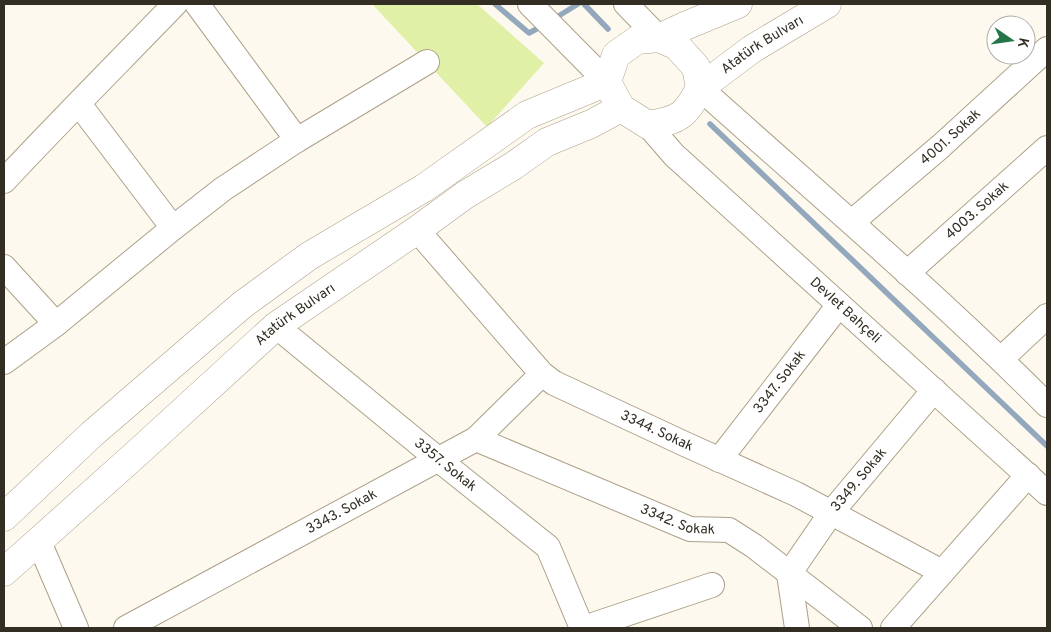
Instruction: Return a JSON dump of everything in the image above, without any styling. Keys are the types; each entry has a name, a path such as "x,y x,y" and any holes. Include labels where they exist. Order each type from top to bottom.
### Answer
{"main road":[{"path":"660,38 677,46 696,67 700,88 688,110 670,122 648,125 622,108 607,82 616,55 637,40 660,38 738,4"},
{"name":"Atatürk Bulvarı","path":"700,88 752,49 827,4"},
{"path":"4,517 92,434 242,305 309,256 424,188 527,115 607,82"},
{"name":"Atatürk Bulvarı","path":"4,572 276,326 417,230 465,194 514,166 547,142 591,124 622,108"}],"street":[{"path":"4,181 175,4"},
{"path":"197,4 297,140"},
{"path":"626,4 660,38"},
{"path":"534,9 607,82"},
{"name":"4001. Sokak","path":"852,222 941,146 1047,49"},
{"path":"4,362 56,324 223,189 297,140 427,62"},
{"path":"700,88 907,272 1001,359 1047,405"},
{"path":"79,104 173,228"},
{"name":"Devlet Bahçeli","path":"648,125 674,155 1047,493"},
{"name":"4003. Sokak","path":"907,272 1047,148"},
{"name":"3344. Sokak","path":"417,230 542,374 563,387 796,494 942,572"},
{"path":"4,267 56,324"},
{"name":"3347. Sokak","path":"719,460 839,305"},
{"path":"1001,359 1047,316"},
{"name":"3357. Sokak","path":"276,326 548,547 583,628"},
{"name":"3343. Sokak","path":"126,628 476,439 542,374"},
{"name":"3349. Sokak","path":"789,574 831,512 934,390"},
{"name":"3342. Sokak","path":"476,439 690,529 729,530 754,546 860,628"},
{"path":"893,628 1028,475"},
{"path":"39,542 76,628"},
{"path":"789,574 797,628"},
{"path":"583,628 712,584"}],"green space":[{"path":"372,4 477,4 544,63 487,127"}],"waterway":[{"path":"495,4 529,33 542,26"},
{"path":"552,20 578,4"},
{"path":"584,4 608,29"},
{"path":"710,124 1047,446"}]}
